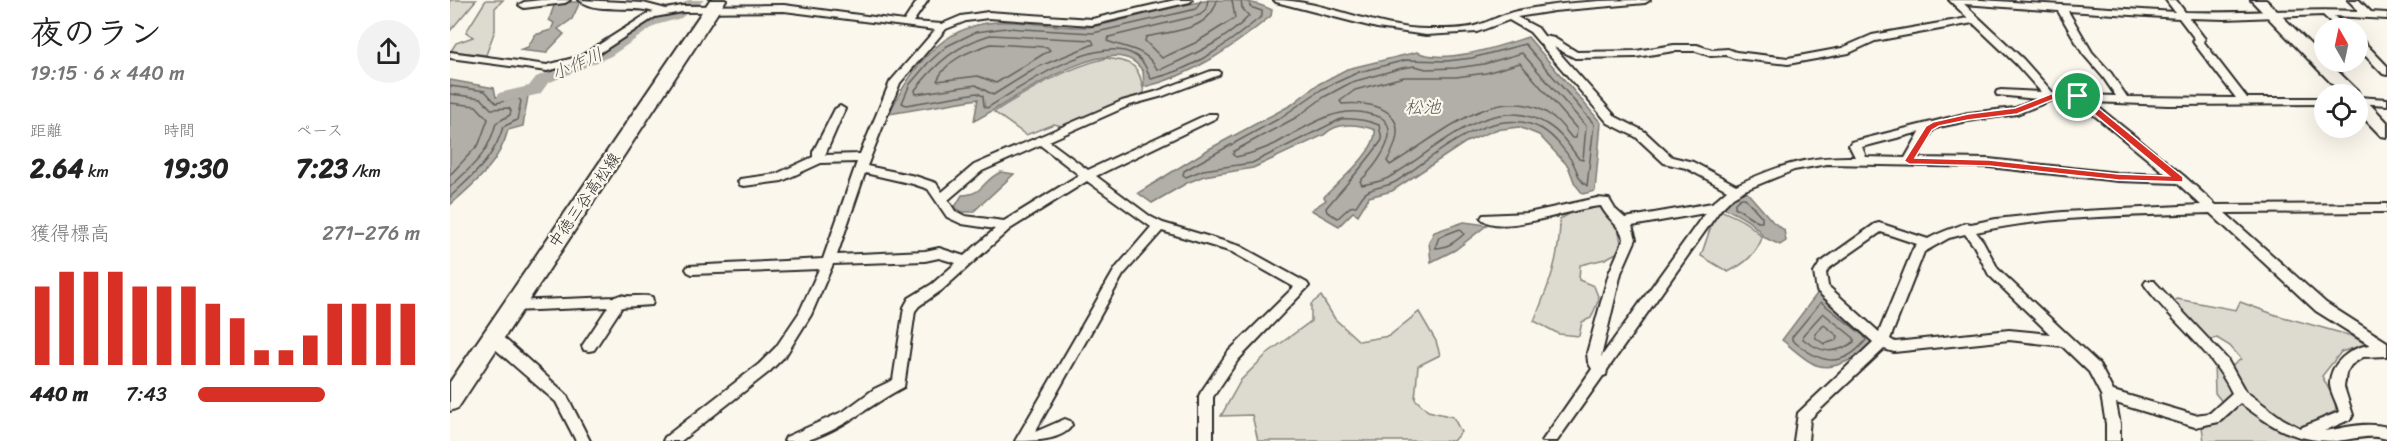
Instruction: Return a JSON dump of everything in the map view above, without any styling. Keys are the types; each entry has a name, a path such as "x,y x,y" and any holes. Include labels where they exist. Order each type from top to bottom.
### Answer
{"main road":[{"path":"2258,0 2341,84"},
{"name":"中徳三谷高松線","path":"450,401 715,4"},
{"path":"2368,112 2387,132"}],"street":[{"path":"524,5 565,0"},
{"path":"584,0 594,4 608,2 662,11"},
{"path":"907,24 923,0"},
{"path":"1129,0 1132,13"},
{"path":"670,441 764,368 781,351 804,315 828,262 862,163 895,82 943,27 964,18 988,15 1081,22 1105,20 1187,0"},
{"path":"1280,0 1377,25 1426,32 1477,29 1510,17 1554,8 1645,0"},
{"path":"1954,0 2182,15 2273,15 2325,12 2387,16"},
{"path":"1954,0 2019,61 2051,97"},
{"path":"2171,0 2200,39 2198,41 2244,101"},
{"path":"2353,0 2370,16"},
{"path":"450,55 547,68 558,67 601,50 644,19 662,11 715,4 784,8 943,27"},
{"path":"2061,8 2088,54 2107,75 2122,99"},
{"path":"2325,12 2331,18"},
{"path":"1510,17 1534,30 1612,120 1640,134 1668,160 1689,165 1733,188"},
{"path":"1541,38 1551,40 1575,55 1635,54 1674,48 1697,48 1711,53 1728,52 1734,55 1788,61 1845,51 1872,38 1974,20"},
{"path":"2368,52 2387,72"},
{"path":"942,200 978,168 1126,103 1215,73"},
{"path":"2001,93 2168,102 2314,101"},
{"path":"2078,96 2180,179 2321,307 2387,350"},
{"path":"1863,160 1855,145 1920,128 1929,128 1955,119 2017,111 2051,97"},
{"path":"2368,101 2387,102"},
{"path":"819,159 819,152 840,109"},
{"path":"791,441 849,416 879,393 899,383 909,310 914,302 937,287 1006,226 1088,175 1212,116"},
{"path":"1909,161 1929,128"},
{"path":"1042,141 1146,220 1236,249 1303,286 1233,356 1206,396 1206,441"},
{"path":"744,182 778,178 819,159 862,163 932,186 951,214 962,220 1006,226"},
{"path":"1549,441 1716,207 1729,194 1741,187 1792,166 1827,160 1989,163 2118,177 2180,179"},
{"path":"1487,218 1500,220 1535,216 1605,202 1610,212 1626,226 1630,239 1615,273 1594,353 1595,362 1601,371"},
{"path":"1623,223 1716,207"},
{"path":"1801,441 1803,417 1882,342 1919,249 1923,242 1942,233 1966,227 2028,219 2210,208 2387,208"},
{"path":"1021,441 1119,272 1159,226"},
{"path":"1923,242 1879,227 1824,266 1820,273 1822,288 1882,342 1894,347 2009,336 2064,341"},
{"path":"1966,227 1979,244 1994,272 2094,368 2108,395 2114,424 2113,441"},
{"path":"692,269 925,256 939,253 967,261"},
{"path":"2150,284 2165,305 2222,360 2240,395 2278,422 2299,434 2320,438 2378,429 2387,433"},
{"path":"512,306 620,300 647,301"},
{"path":"589,346 620,300"},
{"path":"492,338 561,398 584,441"},
{"path":"2299,434 2346,415 2346,407 2336,383 2338,372 2356,353 2387,350"},
{"path":"2108,395 2195,421 2214,418 2240,395"},
{"path":"1021,441 1037,438 1065,425"}],"shaded area":[{"path":"450,0 476,0 450,31"},
{"path":"486,0 503,0 495,8 495,30 486,55 451,51 456,43 473,37 466,32"},
{"path":"1107,58 1134,67 1140,76 1144,93 1066,127 1054,124 1026,135 994,112 1063,73"},
{"path":"1602,206 1619,231 1622,250 1605,259 1580,265 1579,280 1594,286 1599,299 1591,318 1582,322 1579,336 1559,334 1534,321 1553,271 1560,219 1582,207"},
{"path":"1720,210 1749,224 1762,238 1749,258 1728,272 1701,256 1714,217"},
{"path":"1321,296 1335,319 1359,341 1389,336 1419,312 1436,341 1440,355 1418,366 1415,399 1428,411 1453,417 1461,432 1453,441 1258,441 1252,415 1221,416 1241,380 1269,352 1311,321 1311,304"},
{"path":"2177,299 2236,310 2240,302 2276,315 2352,336 2366,344 2341,352 2322,376 2335,401 2336,411 2285,431 2305,441 2204,441 2202,427 2222,422 2231,413 2215,393 2214,363 2232,366 2241,359 2230,346 2217,338 2207,340 2168,305"}],"water":[{"path":"1210,0 1250,2 1272,10 1271,16 1242,39 1195,68 1179,76 1144,87 1143,71 1134,62 1117,56 1098,58 1053,76 974,121 978,99 889,114 922,61 936,47 969,27 1012,22 1089,27"},
{"path":"580,2 572,19 558,29 564,34 546,53 519,50 528,47 535,35 551,30 554,23 549,20 555,3"},
{"name":"松池","path":"1528,37 1601,123 1595,191 1583,194 1575,184 1568,166 1539,135 1519,127 1495,130 1466,142 1392,191 1369,197 1358,215 1353,212 1339,226 1311,210 1326,200 1324,197 1364,157 1374,139 1375,130 1348,125 1335,127 1324,135 1253,168 1204,176 1152,203 1138,193 1209,149 1291,105 1317,85 1347,69 1417,52 1442,56 1472,53"},
{"path":"450,80 494,88 496,97 529,90 523,126 508,130 499,153 492,163 477,181 450,205"},
{"path":"1001,172 1014,174 973,212 962,212 955,207 962,195 975,192"},
{"path":"1743,190 1773,222 1784,230 1786,241 1780,245 1763,237 1751,224 1724,208 1731,197"},
{"path":"1464,222 1487,225 1455,250 1431,262 1429,242 1434,232"},
{"path":"1819,291 1873,340 1854,358 1837,365 1820,366 1812,363 1782,340"}],"waterway":[{"name":"小作川","path":"505,97 534,90 542,80 606,53 651,22 676,15 697,0"}],"route":[{"path":"2078,96 2180,179 2118,177 1989,163 1909,161 1929,128 1936,124 1955,119 2017,111 2051,97 2078,96"}]}
